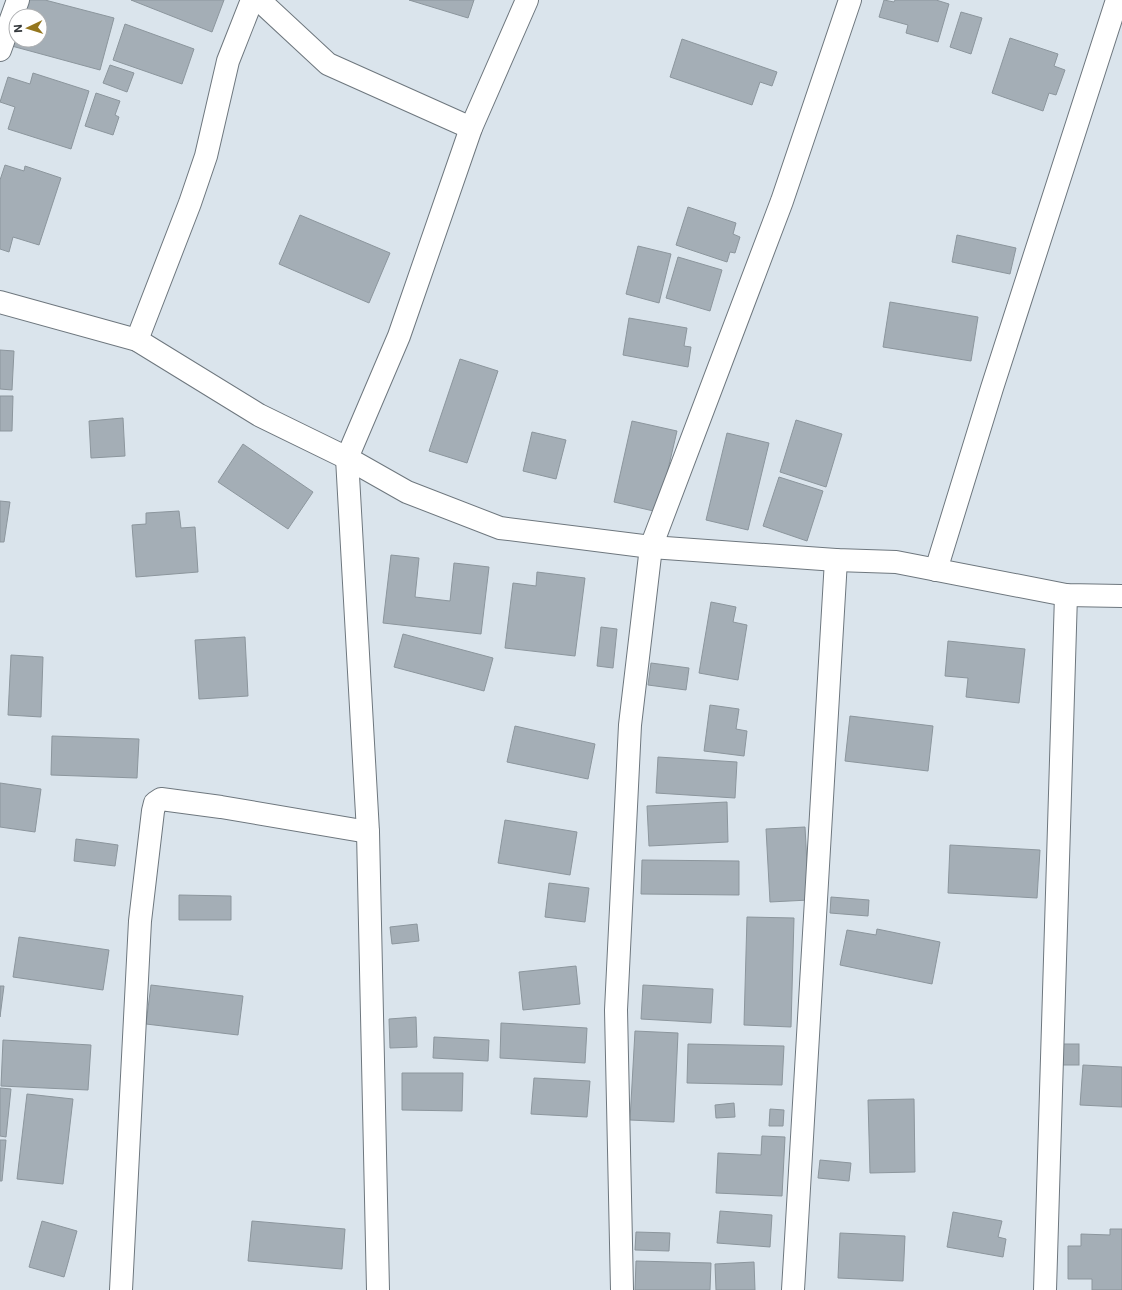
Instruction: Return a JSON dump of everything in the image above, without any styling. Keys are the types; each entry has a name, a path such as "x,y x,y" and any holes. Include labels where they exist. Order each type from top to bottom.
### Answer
{"street":[{"path":"0,50 18,0"},
{"path":"137,340 190,203 206,156 228,61 252,0"},
{"path":"259,0 328,64 471,128"},
{"path":"378,1290 368,832 347,458 399,336 471,128 527,0"},
{"path":"622,1290 616,1010 630,725 651,547 782,201 850,0"},
{"path":"936,570 992,388 1117,0"},
{"path":"0,302 137,340 259,415 347,458 407,492 500,528 651,547 836,560 896,562 1066,595 1122,596"},
{"path":"793,1290 836,560"},
{"path":"1045,1290 1066,595"},
{"path":"121,1290 140,921 155,803 161,799 213,806 368,832"}],"building":[{"path":"26,0 45,0 114,18 100,70 19,48 48,48 48,8 24,8"},
{"path":"131,0 224,0 212,32"},
{"path":"409,0 474,0 468,18"},
{"path":"884,0 894,2 895,0 936,0 949,4 938,42 906,33 908,25 879,17"},
{"path":"961,12 982,18 971,54 950,47"},
{"path":"125,24 194,49 182,84 113,60"},
{"path":"1010,38 1058,54 1054,66 1065,70 1056,95 1049,93 1043,111 992,93"},
{"path":"682,39 777,72 772,86 760,82 752,105 670,77"},
{"path":"110,65 134,73 127,92 103,83"},
{"path":"33,73 89,91 71,149 8,129 15,107 0,102 8,77 30,84"},
{"path":"96,93 120,101 115,115 119,117 113,135 85,126"},
{"path":"5,165 24,171 25,166 61,178 39,245 13,237 9,252 0,249 0,180"},
{"path":"688,207 736,223 733,234 740,237 735,253 730,252 727,262 676,245"},
{"path":"300,215 390,253 369,303 279,264"},
{"path":"957,235 1016,248 1010,274 952,262"},
{"path":"638,246 671,254 659,303 626,294"},
{"path":"678,257 722,270 710,311 666,298"},
{"path":"890,302 978,317 971,361 883,347"},
{"path":"629,318 687,328 684,346 691,347 688,367 623,355"},
{"path":"0,350 14,351 12,390 0,389"},
{"path":"460,359 498,371 467,463 429,451"},
{"path":"0,396 13,396 12,431 0,431"},
{"path":"123,418 125,456 91,458 89,421"},
{"path":"796,420 842,434 826,487 780,472"},
{"path":"632,421 677,431 658,512 614,502"},
{"path":"532,432 566,440 556,479 523,471"},
{"path":"727,433 769,443 748,530 706,520"},
{"path":"243,444 313,492 288,529 218,482"},
{"path":"779,477 823,491 807,541 763,526"},
{"path":"0,501 10,502 4,542 0,542"},
{"path":"179,511 181,528 195,527 198,572 136,577 132,525 146,524 146,513"},
{"path":"391,555 419,558 415,597 450,601 454,563 489,567 481,634 383,623"},
{"path":"537,572 585,578 575,656 505,648 513,583 536,586"},
{"path":"711,602 736,607 733,622 747,625 738,680 699,673"},
{"path":"601,627 617,629 613,668 597,666"},
{"path":"403,634 493,658 484,691 394,667"},
{"path":"245,637 248,696 199,699 195,640"},
{"path":"948,641 1025,649 1019,703 966,697 968,678 945,676"},
{"path":"11,655 43,657 41,717 8,715"},
{"path":"651,663 689,668 686,690 648,685"},
{"path":"710,705 739,709 736,729 747,731 744,756 704,751"},
{"path":"850,716 933,726 928,771 845,761"},
{"path":"515,726 595,744 588,779 507,762"},
{"path":"52,736 139,739 137,778 51,775"},
{"path":"658,757 737,762 735,798 656,793"},
{"path":"0,783 41,789 35,832 0,827"},
{"path":"727,802 728,842 649,846 647,806"},
{"path":"505,820 577,832 570,875 498,863"},
{"path":"805,827 809,900 770,902 766,829"},
{"path":"76,839 118,845 115,866 74,861"},
{"path":"950,845 1040,850 1037,898 948,893"},
{"path":"642,860 739,861 739,895 641,894"},
{"path":"549,883 589,888 585,922 545,917"},
{"path":"179,895 231,896 231,920 179,920"},
{"path":"831,897 869,900 868,916 830,913"},
{"path":"747,917 794,918 791,1027 744,1025"},
{"path":"417,924 419,941 392,944 390,927"},
{"path":"877,929 940,942 932,984 840,965 847,930 876,935"},
{"path":"19,937 109,950 103,990 13,977"},
{"path":"576,966 580,1004 523,1010 519,972"},
{"path":"151,985 243,996 238,1035 146,1024"},
{"path":"643,985 713,989 711,1023 641,1019"},
{"path":"0,986 4,986 0,1017"},
{"path":"416,1017 417,1047 390,1048 389,1019"},
{"path":"501,1023 587,1028 585,1063 500,1058"},
{"path":"635,1031 678,1033 674,1122 630,1120"},
{"path":"434,1037 489,1040 488,1061 433,1058"},
{"path":"3,1040 91,1045 88,1090 1,1086"},
{"path":"688,1044 784,1046 782,1085 687,1083"},
{"path":"1061,1044 1079,1044 1079,1065 1061,1065"},
{"path":"1083,1065 1122,1067 1122,1107 1080,1105"},
{"path":"402,1073 463,1073 462,1111 402,1110"},
{"path":"534,1078 590,1081 587,1117 531,1114"},
{"path":"0,1088 11,1089 6,1137 0,1136"},
{"path":"27,1094 73,1099 63,1184 17,1179"},
{"path":"914,1099 915,1172 870,1173 868,1100"},
{"path":"734,1103 735,1117 716,1118 715,1105"},
{"path":"770,1109 784,1110 783,1126 769,1126"},
{"path":"762,1136 785,1137 782,1196 716,1193 718,1153 761,1155"},
{"path":"0,1140 6,1140 2,1181 0,1181"},
{"path":"820,1160 851,1163 849,1181 818,1178"},
{"path":"720,1211 772,1215 770,1247 717,1243"},
{"path":"953,1212 1002,1221 998,1237 1006,1239 1003,1257 947,1247"},
{"path":"42,1221 77,1231 64,1277 29,1267"},
{"path":"252,1221 345,1229 342,1269 248,1261"},
{"path":"1110,1229 1122,1229 1122,1290 1092,1290 1092,1279 1068,1279 1068,1246 1081,1246 1081,1234 1110,1235"},
{"path":"636,1232 670,1233 669,1251 635,1250"},
{"path":"840,1233 905,1236 903,1281 838,1278"},
{"path":"636,1261 711,1263 710,1290 635,1290"},
{"path":"754,1262 755,1290 716,1290 715,1264"}]}
